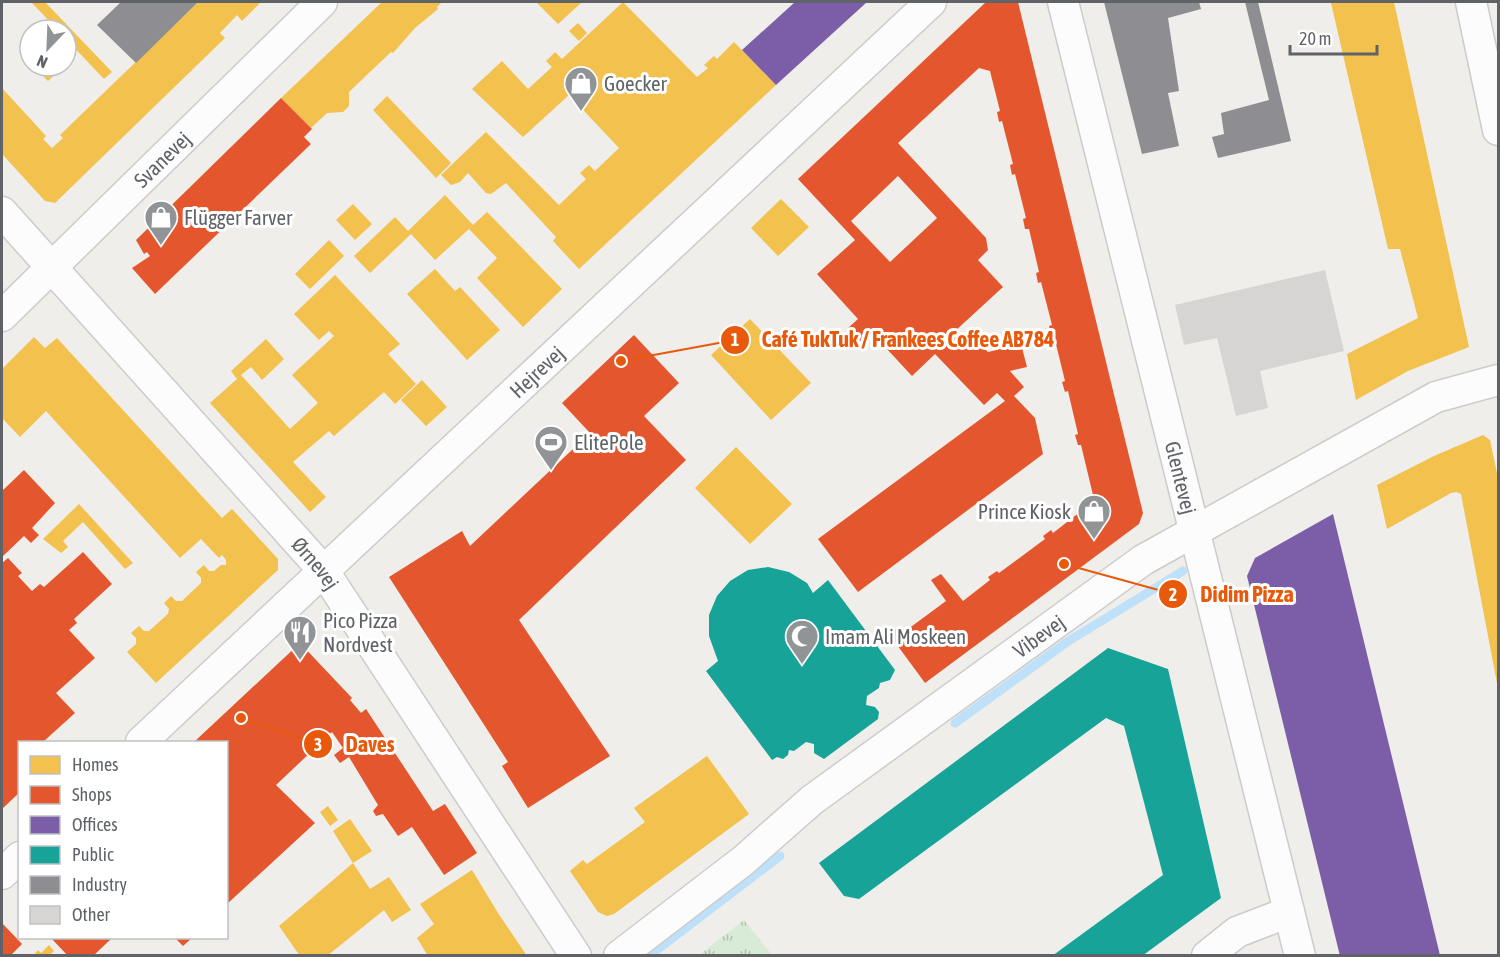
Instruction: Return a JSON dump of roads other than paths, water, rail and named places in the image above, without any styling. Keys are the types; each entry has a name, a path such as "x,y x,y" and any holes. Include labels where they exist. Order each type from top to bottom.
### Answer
{"street":[{"name":"Svanevej","path":"2,316 322,2"},
{"name":"Hejrevej","path":"142,741 931,2"},
{"name":"Glentevej","path":"1063,2 1300,956"},
{"path":"1471,2 1495,98 1498,130"},
{"name":"Ørnevej","path":"2,212 323,570 576,956"},
{"name":"Vibevej","path":"619,956 744,860 812,800 1143,560 1193,530 1436,397 1498,380"},
{"path":"2,874 18,859"},
{"path":"1207,956 1237,932 1289,912"}],"waterway":[{"path":"955,723 1067,642 1183,571"},
{"path":"649,956 780,856"}],"place":[{"name":"Goecker","path":"581,112"},
{"name":"Flügger Farver","path":"161,246"},
{"name":"Café TukTuk / Frankees Coffee AB784","path":"621,361"},
{"name":"ElitePole","path":"551,471"},
{"name":"Prince Kiosk","path":"1094,540"},
{"name":"Didim Pizza","path":"1064,564"},
{"name":"Pico Pizza Nordvest","path":"300,661"},
{"name":"Imam Ali Moskeen","path":"802,665"},
{"name":"Daves","path":"241,718"}]}
